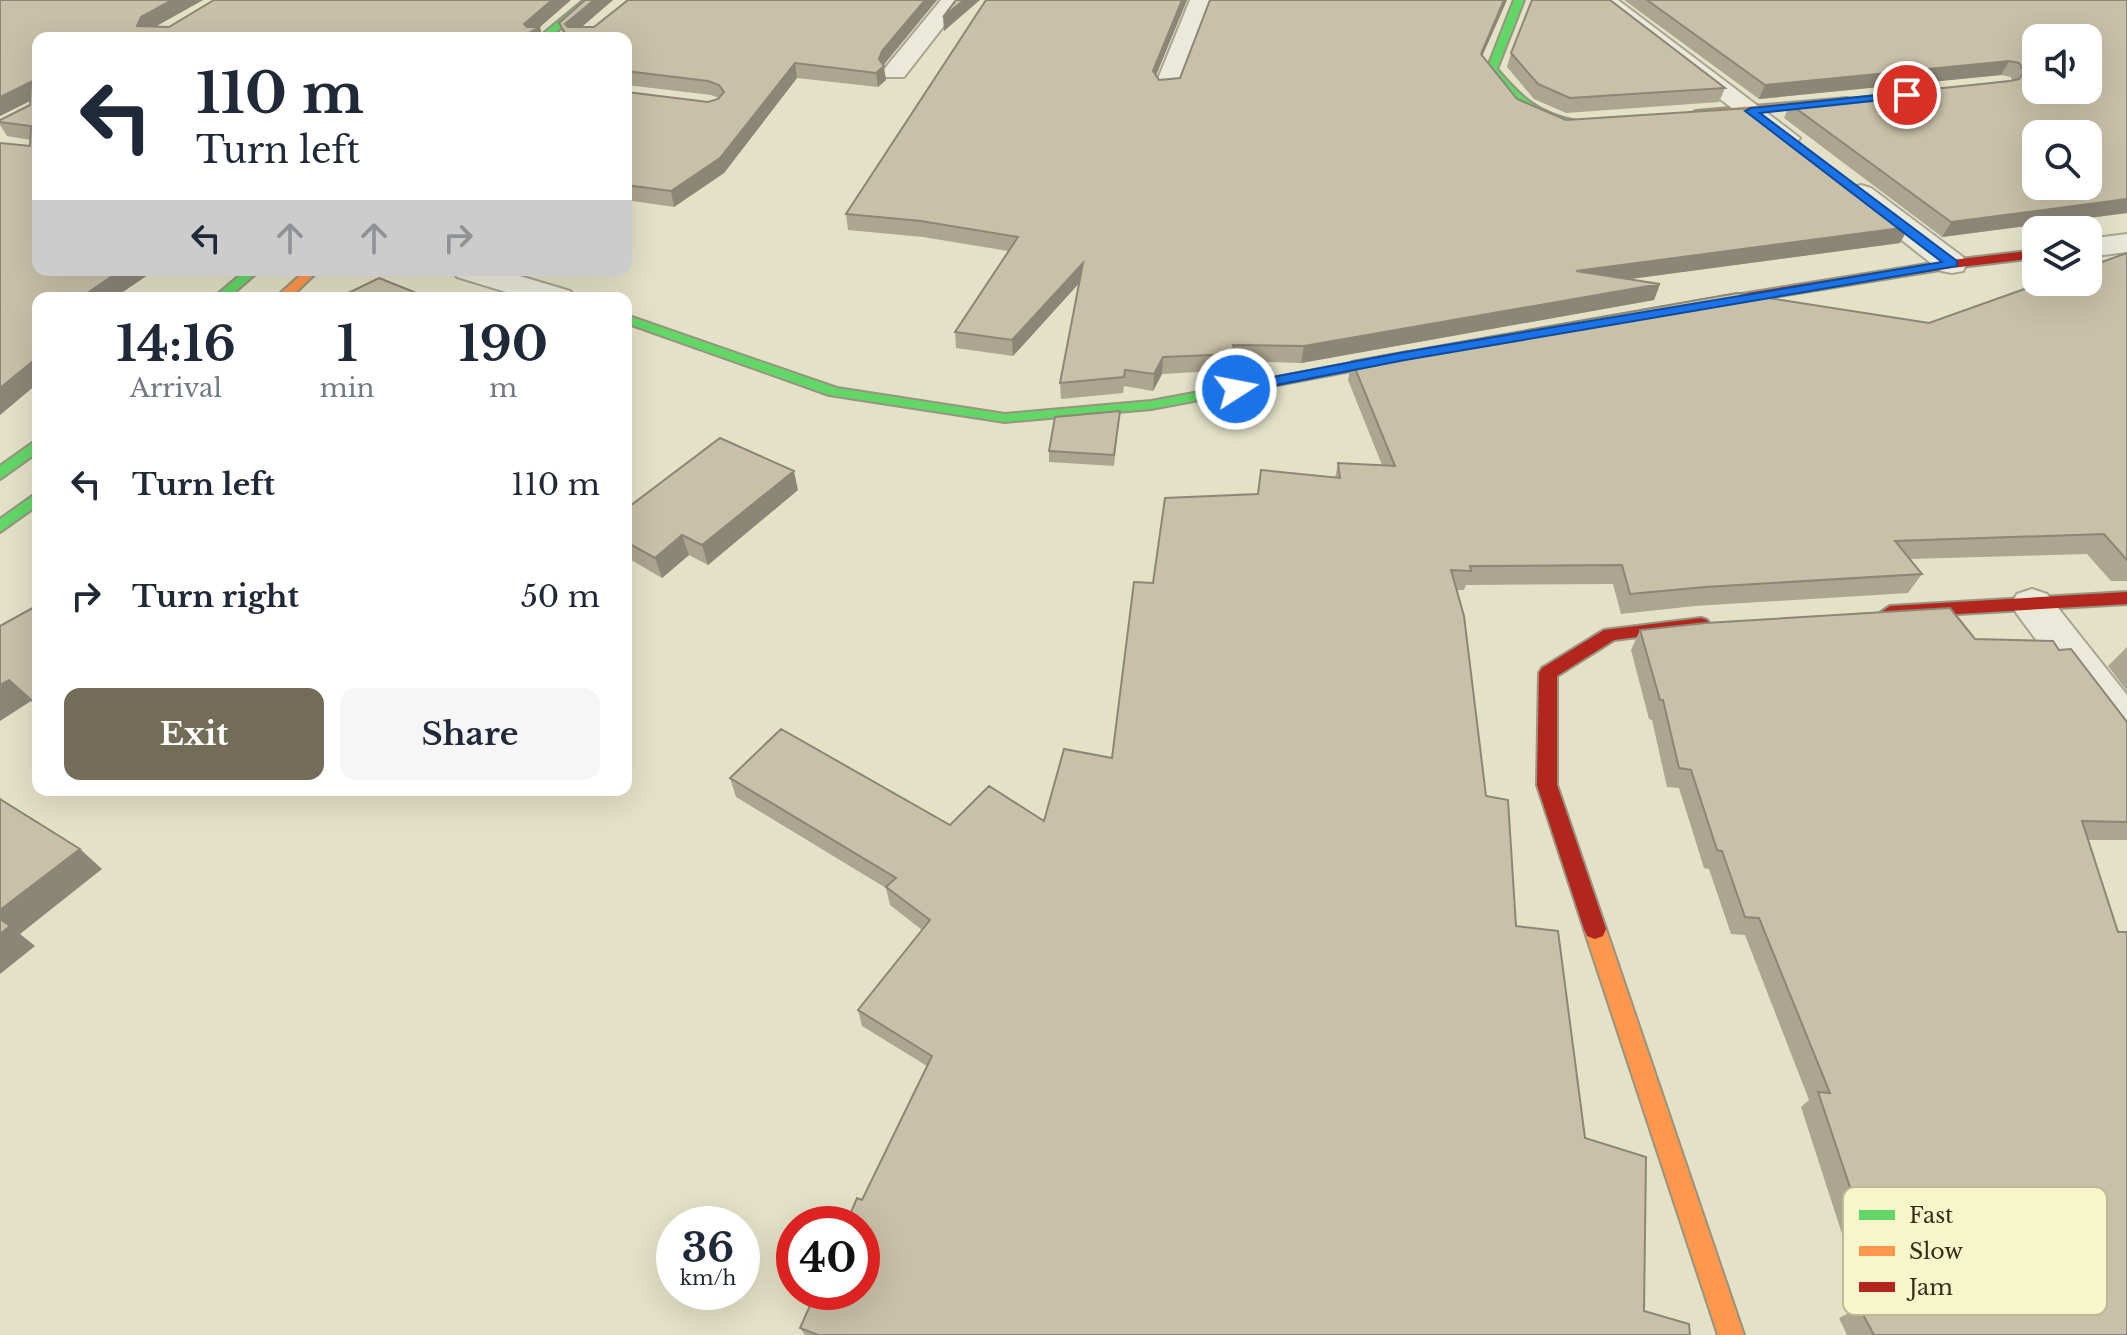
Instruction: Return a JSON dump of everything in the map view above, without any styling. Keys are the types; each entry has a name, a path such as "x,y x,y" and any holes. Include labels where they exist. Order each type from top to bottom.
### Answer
{"street":[{"path":"550,32 590,0"},
{"path":"895,72 953,0"},
{"path":"1167,86 1201,0"},
{"path":"1519,0 1492,69 1523,106 1539,116 1561,124 1593,121"},
{"path":"1604,0 1801,149"},
{"path":"1672,116 1860,100"},
{"path":"1839,178 1952,264"},
{"path":"2102,246 2127,243"},
{"path":"1672,310 1952,264 2022,256"},
{"path":"227,292 247,276"},
{"path":"289,292 306,276"},
{"path":"488,276 540,292"},
{"path":"632,321 834,392 1005,418 1151,405 1421,353"},
{"path":"0,474 32,449"},
{"path":"0,527 32,502"},
{"path":"1879,613 2127,598"},
{"path":"2032,604 2127,728"},
{"path":"1725,622 1610,634 1548,673 1547,785 1731,1335"}],"building":[{"path":"0,0 172,0 141,17 137,26 169,27 214,0 552,0 524,24 540,27 531,32 32,32 32,276 112,276 89,292 32,292 32,362 0,388 0,143 30,146 31,126 0,120 30,105 31,82 0,97"},
{"path":"585,0 594,0 565,24 568,27 594,27 628,0 925,0 882,51 879,59 884,66 876,73 795,63 720,158 671,191 632,186 632,93 708,102 718,99 724,92 719,85 708,81 632,72 632,32 564,32 559,23"},
{"path":"956,0 964,0 943,17"},
{"path":"986,0 1182,0 1153,71 1159,80 1180,78 1210,0 1504,0 1481,54 1517,99 1566,120 1751,108 1909,227 1576,271 1660,284 1304,346 1233,345 1236,354 1163,357 1154,374 1125,370 1124,377 1060,383 1083,263 1012,340 955,332 1018,237 921,221 846,214"},
{"path":"1532,0 1610,0 1725,88 1570,98 1538,84 1511,53"},
{"path":"1647,0 2127,0 2127,199 1951,222 1790,104 2010,81 2022,75 2022,104 2102,104 2102,24 2022,24 2022,68 2019,63 2009,61 1765,85"},
{"path":"2127,253 2127,560 2104,534 1895,541 1922,574 1630,594 1622,565 1470,566 1471,571 1451,570 1464,616 1486,796 1508,800 1516,926 1558,931 1585,1138 1646,1157 1644,1311 1689,1324 1690,1335 818,1335 800,1328 808,1310 880,1310 880,1206 854,1206 857,1198 862,1200 932,1056 858,1010 930,920 886,887 896,878 730,778 781,729 950,825 989,786 1044,821 1064,749 1112,758 1134,582 1153,583 1165,498 1258,494 1261,470 1340,478 1338,463 1395,466 1352,361 1737,293 1929,323 2022,290 2022,296 2102,296 2102,262"},
{"path":"379,278 414,292 350,292"},
{"path":"1120,411 1114,455 1049,451 1055,417"},
{"path":"720,438 794,471 702,545 682,535 655,558 632,545 632,504"},
{"path":"32,608 32,701 9,680 0,685 0,626"},
{"path":"1950,608 1975,639 2053,641 2059,650 2071,649 2127,722 2127,822 2082,821 2118,932 2127,932 2127,1335 1874,1335 1863,1315 2107,1315 2107,1187 1850,1187 1818,1092 1830,1093 1759,918 1745,917 1722,851 1717,850 1691,770 1679,768 1663,700 1660,700 1640,630"},
{"path":"0,799 80,849 0,910"},
{"path":"0,919 10,926 0,934"}],"traffic: fast":[{"path":"550,32 590,0"},
{"path":"1519,0 1492,69 1517,97 1536,112 1547,118 1572,123"},
{"path":"227,292 247,276"},
{"path":"632,321 834,392 1005,418 1151,405 1215,393"},
{"path":"0,474 32,449"},
{"path":"0,527 32,502"}],"traffic: slow":[{"path":"1696,114 1847,101"},
{"path":"289,292 306,276"},
{"path":"1215,393 1408,356"},
{"path":"1595,929 1731,1335"}],"traffic: jam":[{"path":"1692,306 2022,256"},
{"path":"1890,612 2127,598"},
{"path":"1595,929 1547,785 1548,673 1610,634 1701,624"}],"route":[{"path":"1236,389 1405,356 1952,264 1751,111 1907,95"}]}
